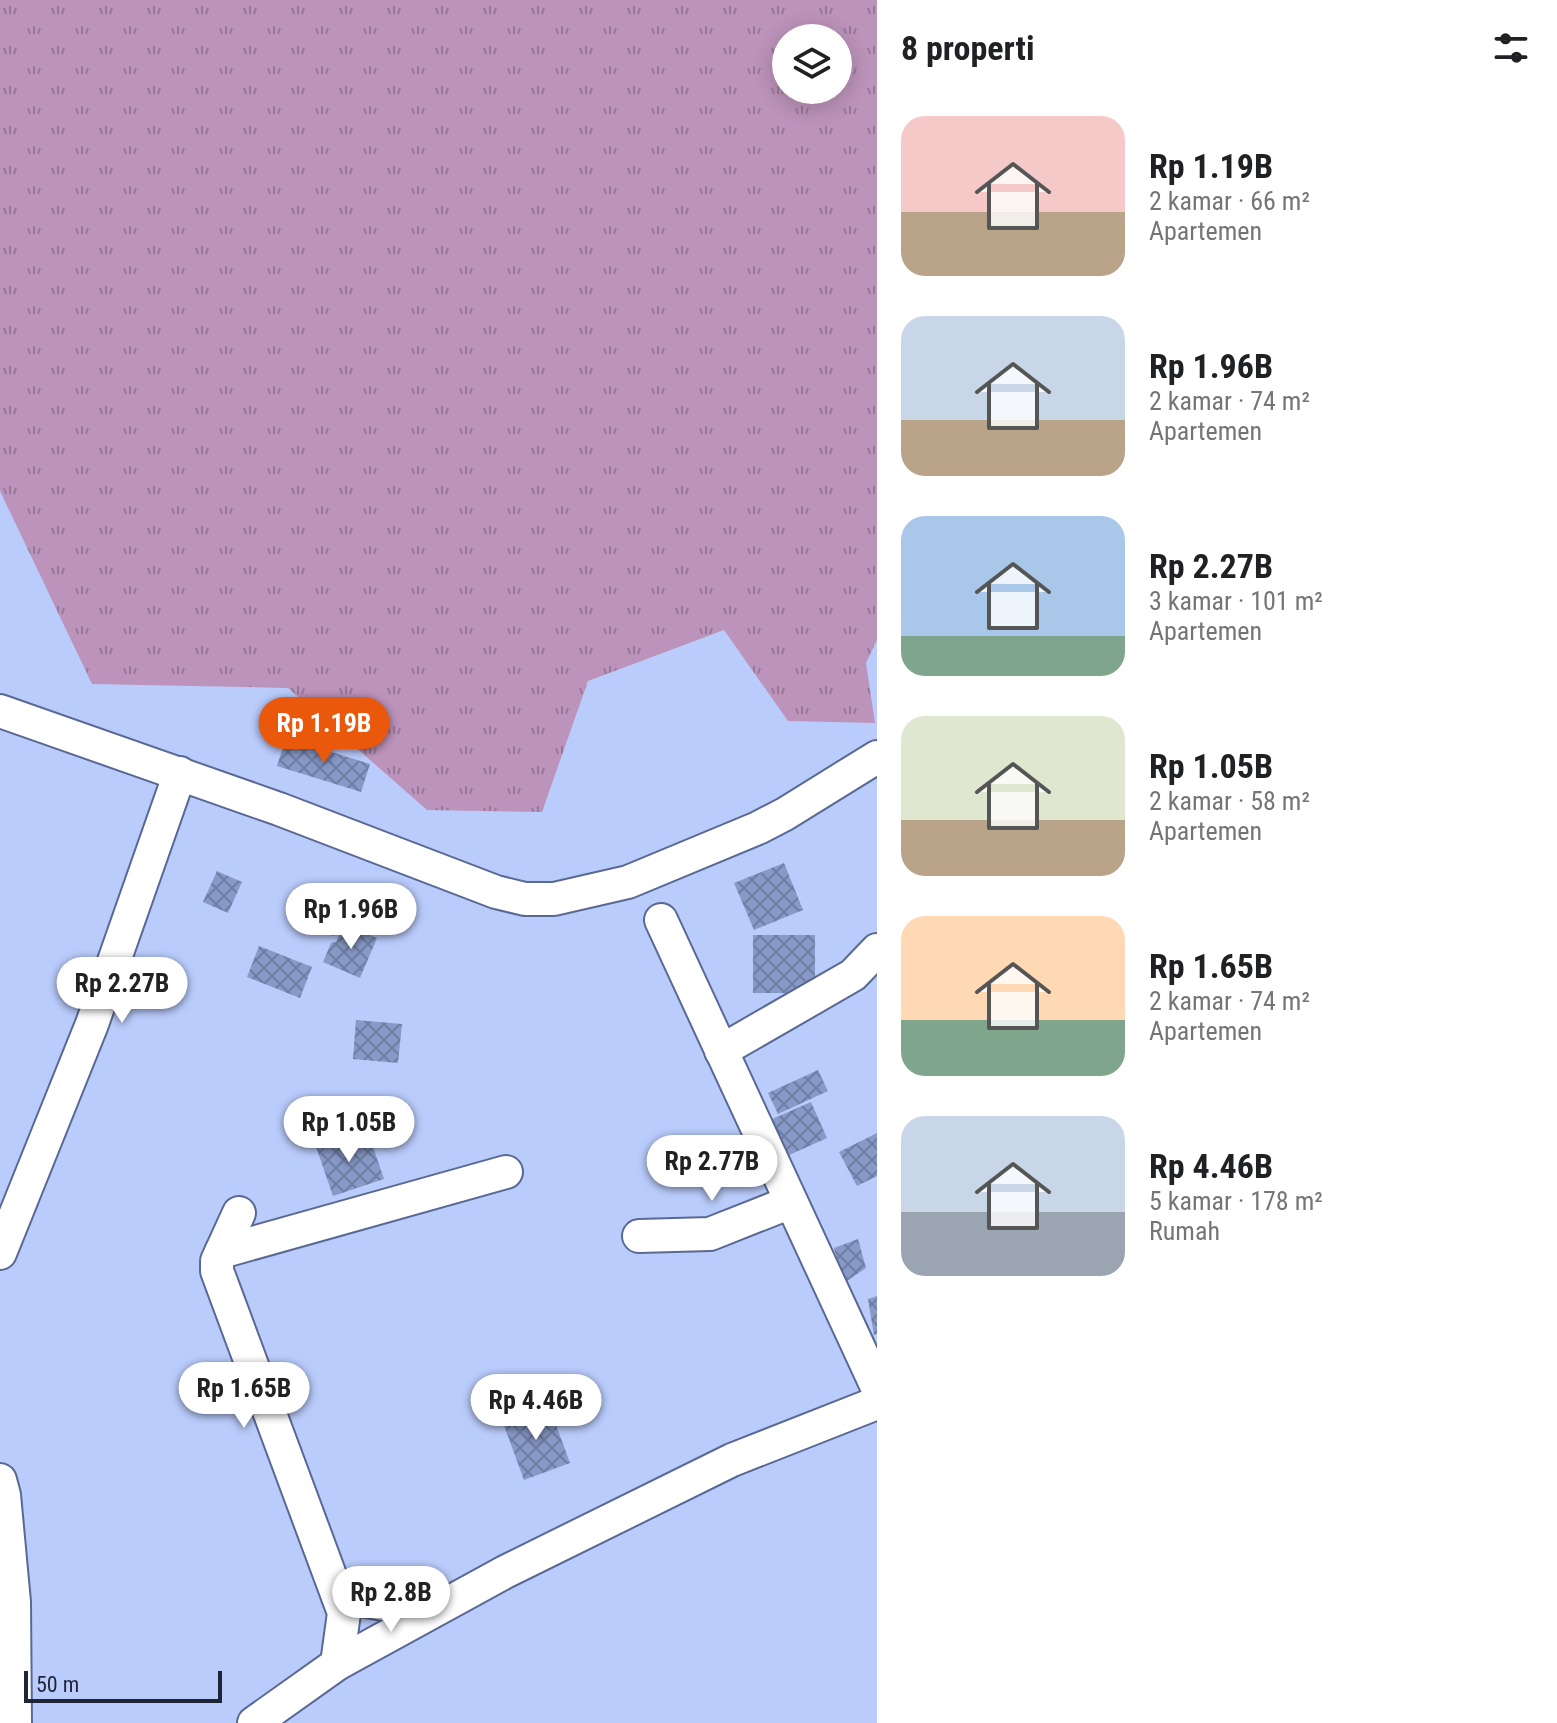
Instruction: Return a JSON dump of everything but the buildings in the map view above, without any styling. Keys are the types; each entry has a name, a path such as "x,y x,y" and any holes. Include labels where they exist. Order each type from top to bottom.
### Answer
{"street":[{"path":"0,711 180,773 496,892 525,899 554,899 628,882 758,828 877,757"},
{"path":"0,1253 92,1024 180,773"},
{"path":"661,920 877,1387"},
{"path":"721,1051 853,975 877,950"},
{"path":"221,1252 506,1172"},
{"path":"639,1236 710,1234 791,1202"},
{"path":"239,1213 217,1261 219,1279 345,1616 337,1664"},
{"path":"254,1723 337,1664 590,1528 732,1460 877,1403"},
{"path":"0,1480 14,1602 15,1723"},
{"path":"338,1596 395,1606 446,1603"}],"green space":[{"path":"0,0 877,0 877,640 866,663 875,723 788,721 724,630 588,681 542,812 427,810 288,688 92,684 0,491"}]}
